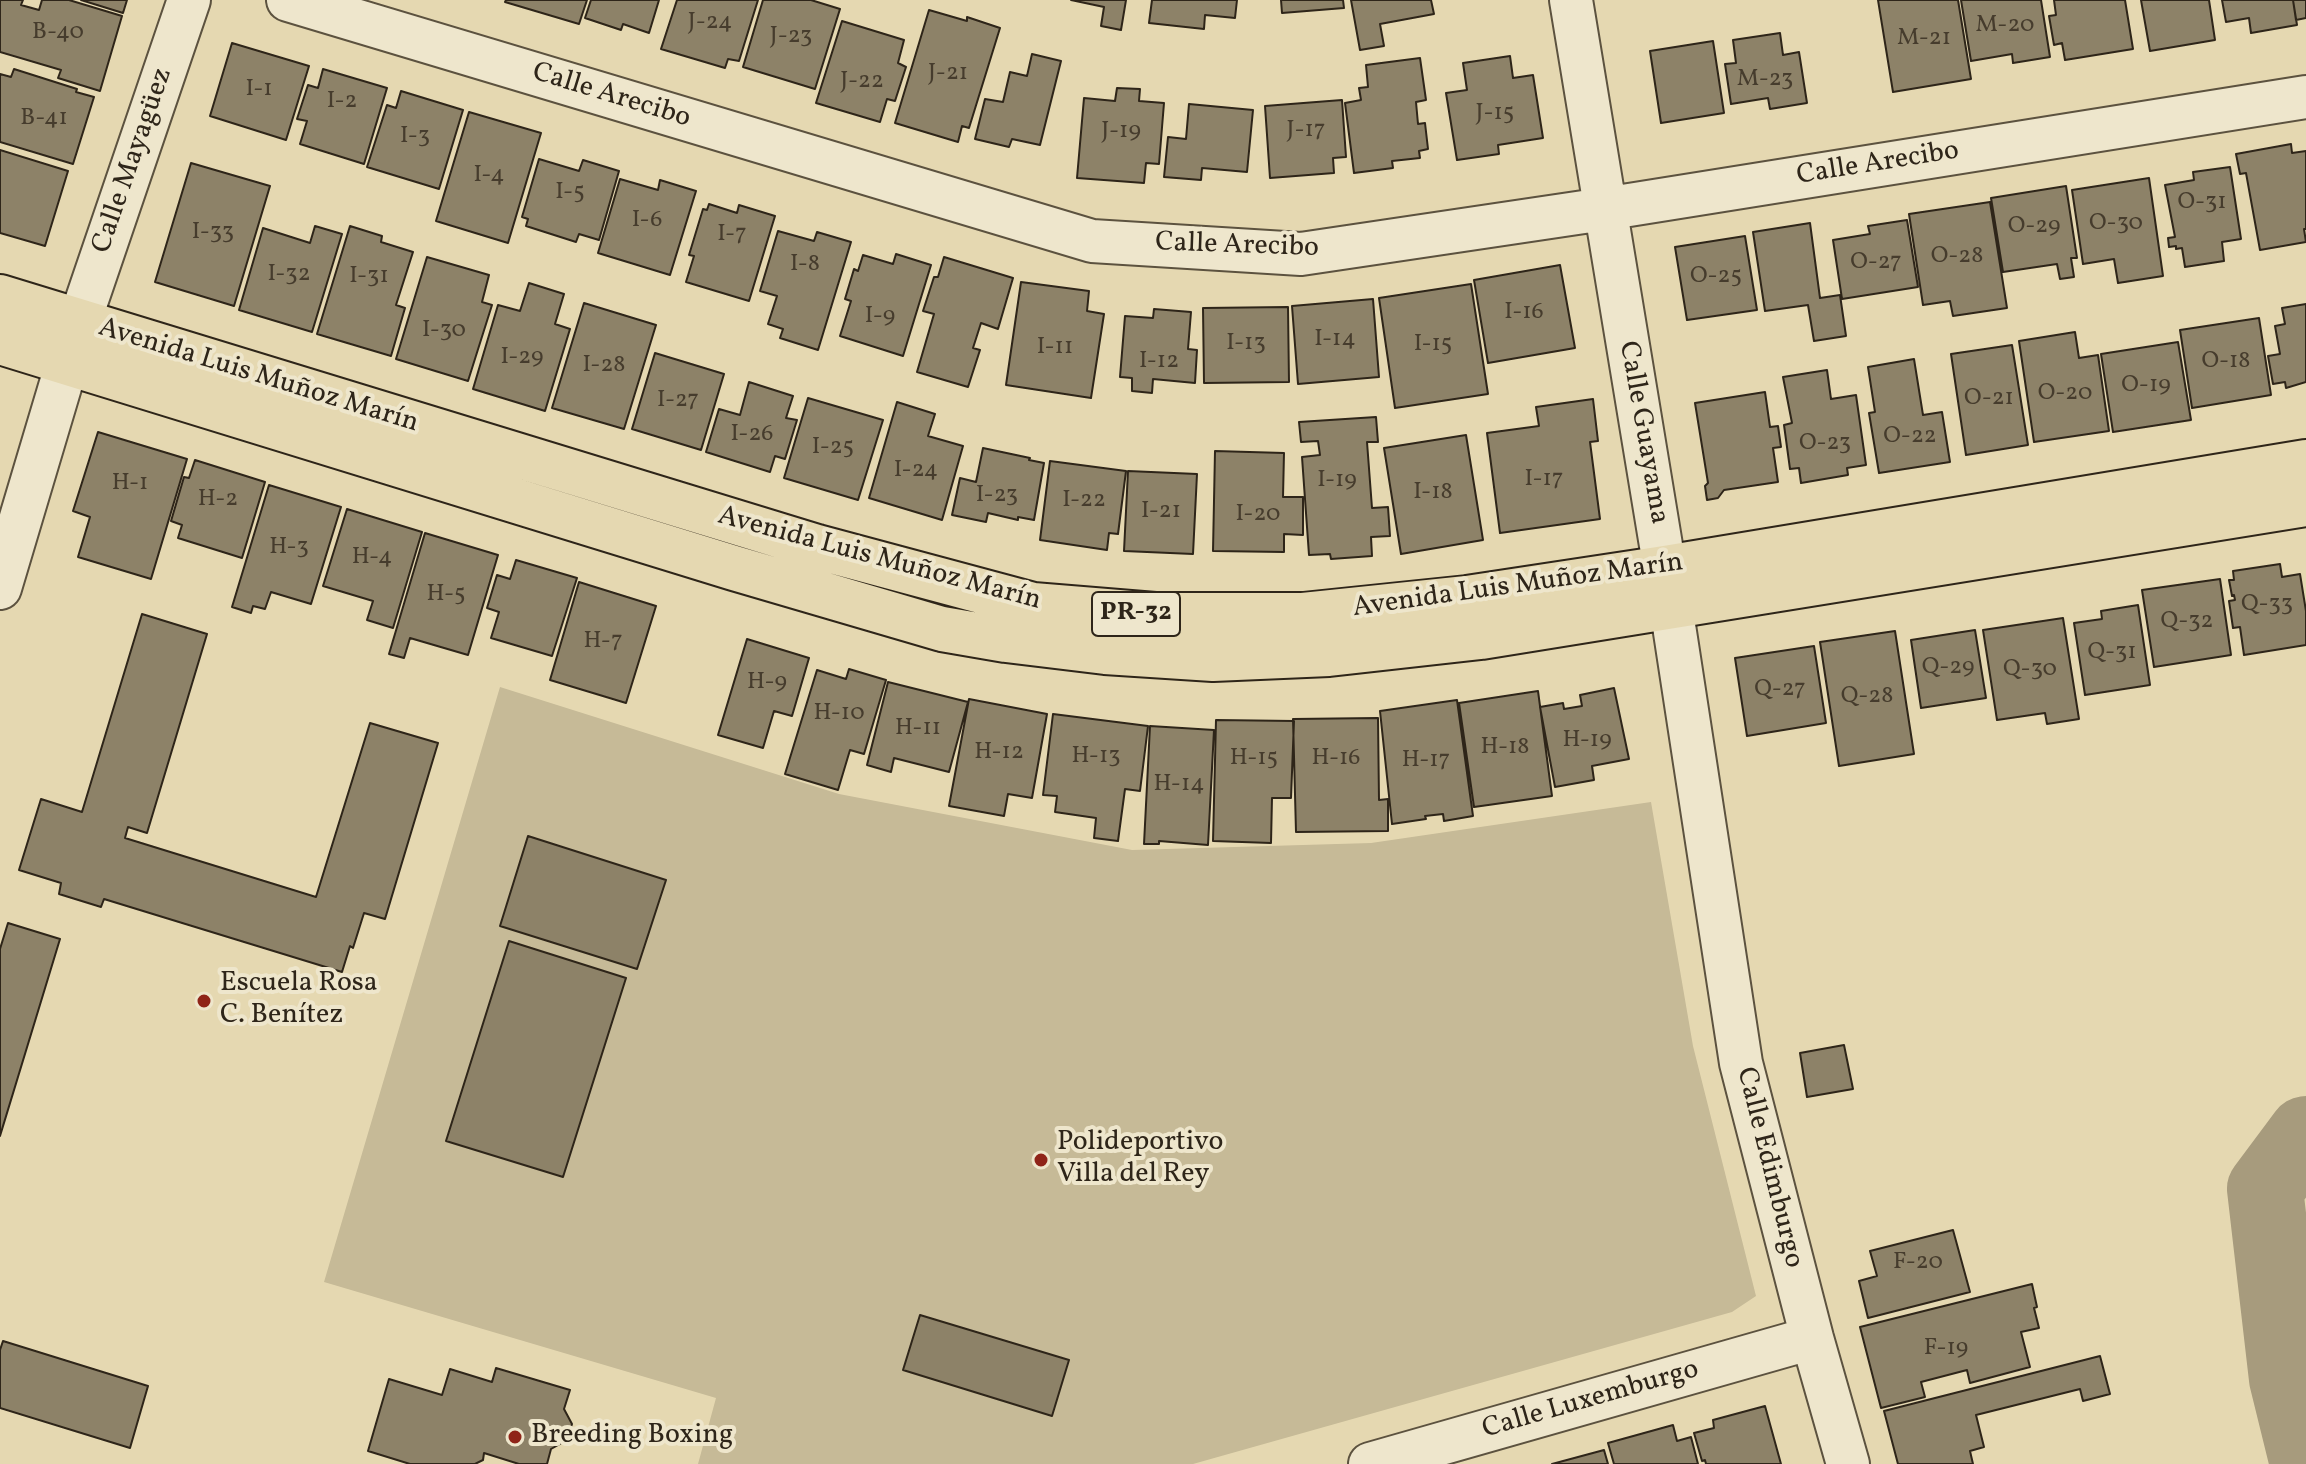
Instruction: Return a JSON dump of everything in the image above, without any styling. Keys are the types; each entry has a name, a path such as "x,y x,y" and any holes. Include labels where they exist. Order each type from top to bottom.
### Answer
{"main road":[{"name":"Avenida Luis Muñoz Marín","path":"0,297 73,343 852,604 942,629 1105,652 1213,659 1329,654 1481,637 1668,587 2306,462"},
{"name":"Avenida Luis Muñoz Marín","path":"0,342 73,343"},
{"name":"Avenida Luis Muñoz Marín","path":"1668,587 2306,504"}],"street":[{"name":"Calle Mayagüez","path":"0,588 73,343 189,0"},
{"name":"Calle Arecibo","path":"288,0 1092,241 1301,254 2306,97"},
{"name":"Calle Guayama","path":"1571,0 1711,866"},
{"name":"Calle Edimburgo","path":"1711,866 1741,1063 1848,1464"},
{"name":"Calle Luxemburgo","path":"1370,1464 1812,1338"}],"shaded area":[{"name":"Polideportivo Villa del Rey","path":"500,687 839,794 1132,850 1371,843 1651,802 1693,1046 1756,1296 1732,1312 1193,1464 698,1464 716,1398 324,1282"}],"building":[{"path":"0,0 23,0 21,5 39,10 42,0 69,0 122,16 100,91 58,78 61,70 0,52"},
{"path":"81,0 127,0 123,13"},
{"path":"506,0 587,0 579,24"},
{"path":"591,0 659,0 649,33 623,24 621,30 585,18"},
{"path":"677,0 758,0 739,61 728,59 725,68 661,49"},
{"path":"763,0 811,0 840,9 815,89 743,67"},
{"path":"1071,0 1126,0 1121,30 1101,26 1104,7"},
{"path":"1152,0 1237,0 1235,18 1205,15 1204,29 1149,23"},
{"path":"1281,0 1343,0 1344,8 1282,13"},
{"path":"1351,0 1431,0 1434,14 1380,24 1384,46 1360,50"},
{"path":"1878,0 1958,0 1971,79 1893,92"},
{"path":"1961,0 2041,0 2050,57 2013,63 2012,54 1971,61"},
{"path":"2054,0 2125,0 2133,49 2065,60 2062,43 2054,45 2049,16 2056,15"},
{"path":"2141,0 2209,0 2215,40 2150,51"},
{"path":"2222,0 2293,0 2297,25 2251,33 2249,18 2226,22"},
{"path":"2293,0 2306,0 2306,18 2296,20"},
{"path":"929,10 967,21 967,17 1000,28 969,128 962,126 958,142 895,123"},
{"path":"842,21 904,40 898,63 906,67 895,101 887,99 880,122 816,103"},
{"path":"1780,33 1783,55 1799,52 1807,103 1770,109 1768,98 1731,104 1725,64 1736,63 1733,40"},
{"path":"1713,41 1724,113 1661,123 1650,51"},
{"path":"232,43 309,66 286,140 210,116"},
{"path":"1032,54 1061,61 1040,145 1012,139 1009,147 975,139 985,99 1003,102 1010,72 1027,76"},
{"path":"1510,56 1513,78 1533,75 1543,138 1498,145 1499,154 1457,160 1446,93 1467,90 1463,63"},
{"path":"1420,58 1426,100 1416,102 1418,124 1425,123 1428,149 1419,151 1420,158 1392,161 1393,168 1354,173 1345,103 1361,100 1359,88 1368,87 1366,65"},
{"path":"14,69 94,97 73,164 0,142 0,74 11,77"},
{"path":"323,69 387,88 364,164 300,144 307,121 297,119 308,85 318,88"},
{"path":"1117,88 1140,89 1139,101 1164,103 1159,164 1146,163 1144,183 1077,178 1084,98 1115,101"},
{"path":"401,91 463,110 439,189 367,167 387,105 396,108"},
{"path":"1342,100 1346,157 1333,158 1334,173 1270,178 1265,106"},
{"path":"1189,104 1253,110 1247,172 1202,168 1201,180 1164,177 1168,137 1186,139"},
{"path":"469,112 541,133 508,243 436,221"},
{"path":"2291,144 2292,153 2306,151 2306,242 2260,250 2246,173 2240,174 2236,154"},
{"path":"0,150 68,171 45,246 0,233"},
{"path":"539,159 579,171 583,160 619,171 599,240 579,234 576,242 526,226 528,219 522,217"},
{"path":"191,163 270,186 234,306 155,282"},
{"path":"2230,167 2241,239 2222,242 2224,261 2185,267 2182,248 2169,247 2168,238 2175,237 2165,185 2194,180 2193,172"},
{"path":"2149,178 2163,276 2118,283 2114,259 2083,264 2072,190"},
{"path":"620,179 658,190 660,180 696,191 670,275 598,253"},
{"path":"2066,186 2077,258 2071,258 2074,277 2060,279 2057,264 2003,272 1991,198"},
{"path":"1990,202 2007,308 1953,316 1950,301 1923,305 1909,214"},
{"path":"709,204 737,213 739,205 775,216 749,301 686,282 694,256 689,255 703,209 707,210"},
{"path":"1907,220 1918,287 1842,299 1833,240 1870,234 1868,226"},
{"path":"1810,223 1820,298 1840,295 1846,336 1814,341 1808,305 1765,311 1753,232"},
{"path":"315,226 342,234 312,332 239,310 263,228 310,243"},
{"path":"350,226 382,236 381,242 413,252 396,305 405,308 391,356 317,334"},
{"path":"778,231 814,241 817,232 851,242 818,350 780,338 783,329 768,324 777,296 760,291"},
{"path":"1745,236 1757,310 1687,320 1675,247"},
{"path":"896,254 931,265 903,356 840,336 851,301 845,299 854,269 858,271 863,255 893,264"},
{"path":"427,257 489,275 482,302 492,305 468,381 396,359"},
{"path":"944,257 1013,278 998,329 981,323 973,348 980,350 968,387 917,372 934,314 923,311"},
{"path":"1560,265 1575,348 1488,363 1474,280"},
{"path":"1021,282 1089,291 1087,311 1104,314 1091,398 1006,385"},
{"path":"529,283 564,294 555,324 570,329 545,411 473,389 498,305 520,311"},
{"path":"1471,284 1488,394 1395,408 1379,298"},
{"path":"1373,299 1379,377 1298,384 1292,306"},
{"path":"584,303 656,325 624,429 552,408"},
{"path":"2306,304 2306,382 2286,388 2285,382 2273,384 2268,356 2280,354 2275,326 2285,324 2282,308"},
{"path":"1288,307 1289,382 1204,383 1203,308"},
{"path":"1154,309 1191,312 1188,349 1197,350 1195,383 1153,379 1152,393 1132,391 1132,378 1120,377 1125,316 1153,318"},
{"path":"2259,318 2271,395 2192,408 2180,330"},
{"path":"2075,332 2079,358 2098,355 2109,431 2034,442 2019,341"},
{"path":"2178,342 2191,420 2113,432 2101,354"},
{"path":"2012,345 2028,445 1966,455 1951,354"},
{"path":"655,353 724,374 701,450 632,429"},
{"path":"1914,359 1923,415 1942,412 1950,462 1879,473 1869,413 1875,412 1868,367"},
{"path":"1827,370 1831,399 1856,395 1866,465 1847,468 1848,475 1801,483 1799,468 1790,469 1784,425 1792,423 1783,377"},
{"path":"749,382 793,396 786,418 797,420 785,459 775,456 770,472 706,452 719,409 740,415"},
{"path":"1765,392 1770,427 1778,426 1781,447 1773,448 1778,482 1724,490 1718,498 1707,500 1705,486 1708,483 1695,403"},
{"path":"808,398 883,420 858,500 784,478"},
{"path":"1593,399 1598,441 1590,442 1600,519 1500,533 1487,433 1539,426 1536,407"},
{"path":"897,402 935,414 928,436 963,446 942,520 869,498"},
{"path":"1376,417 1378,442 1367,442 1372,508 1388,507 1390,536 1371,537 1372,556 1331,559 1330,554 1309,555 1302,457 1320,455 1318,441 1301,442 1299,422"},
{"path":"98,432 187,459 151,579 78,557 90,517 73,511"},
{"path":"1466,435 1483,540 1401,554 1384,448"},
{"path":"983,448 1044,463 1034,520 1018,517 1018,520 988,513 986,522 952,515 960,478 976,482"},
{"path":"1215,451 1284,453 1283,497 1303,497 1303,535 1284,534 1284,552 1213,551"},
{"path":"195,460 265,482 242,558 178,538 182,525 171,521 184,477 189,478"},
{"path":"1050,461 1126,471 1118,534 1109,533 1107,550 1040,540"},
{"path":"1128,471 1197,474 1193,554 1124,551"},
{"path":"269,485 341,507 311,604 271,592 265,609 253,606 251,613 232,607"},
{"path":"347,509 422,532 393,628 367,620 373,601 323,586"},
{"path":"425,533 498,555 468,655 410,638 404,658 389,654"},
{"path":"516,560 577,578 552,656 491,638 499,612 487,608 497,575 510,579"},
{"path":"2280,564 2282,577 2300,574 2306,611 2306,645 2244,655 2240,627 2233,628 2229,601 2235,600 2229,580 2234,580 2233,571"},
{"path":"2220,579 2231,655 2154,667 2142,590"},
{"path":"579,582 656,606 626,703 550,680"},
{"path":"2138,605 2150,685 2085,695 2074,623 2102,619 2101,611"},
{"path":"142,614 207,634 147,833 128,827 125,838 316,897 370,723 438,743 385,919 364,913 342,972 104,899 101,907 59,894 61,883 19,870 41,799 82,812"},
{"path":"2063,618 2079,719 2047,724 2045,713 1997,720 1983,630"},
{"path":"1975,630 1986,698 1921,708 1911,640"},
{"path":"1895,631 1914,754 1839,766 1820,642"},
{"path":"747,639 809,658 792,716 774,711 763,748 718,735"},
{"path":"1814,646 1826,723 1747,736 1735,658"},
{"path":"849,669 886,680 864,754 850,750 838,790 785,774 817,670 846,679"},
{"path":"888,682 968,702 949,772 894,758 891,772 867,765"},
{"path":"1614,688 1629,759 1592,766 1594,780 1555,787 1540,707 1563,703 1564,709 1582,706 1580,695"},
{"path":"1538,691 1552,796 1474,807 1459,703"},
{"path":"969,699 1047,714 1032,798 1008,794 1004,816 949,806"},
{"path":"1457,700 1473,816 1444,821 1443,814 1392,824 1380,711"},
{"path":"1053,714 1148,726 1140,791 1125,789 1118,841 1094,838 1096,818 1055,812 1057,796 1043,795"},
{"path":"1378,718 1379,800 1388,799 1388,831 1296,832 1293,719"},
{"path":"1216,720 1294,721 1291,798 1272,798 1271,843 1213,841"},
{"path":"1150,726 1214,730 1208,845 1159,841 1159,844 1144,844"},
{"path":"528,836 666,880 637,969 500,926"},
{"path":"8,923 60,939 0,1136 0,949"},
{"path":"509,941 626,978 563,1177 446,1141"},
{"path":"1844,1045 1853,1089 1807,1097 1800,1053"},
{"path":"1953,1230 1970,1292 1868,1318 1859,1281 1877,1276 1870,1251"},
{"path":"2032,1284 2039,1328 2021,1332 2030,1367 1970,1383 1967,1370 1921,1382 1925,1397 1881,1408 1860,1327"},
{"path":"920,1315 1069,1360 1052,1416 903,1370"},
{"path":"3,1341 148,1386 130,1448 0,1408 0,1350"},
{"path":"2100,1356 2110,1394 2083,1401 2080,1389 1976,1415 1984,1447 1970,1451 1973,1464 1898,1464 1884,1411"},
{"path":"496,1368 570,1390 564,1409 572,1424 567,1440 551,1449 547,1464 519,1464 484,1453 483,1460 475,1464 410,1464 368,1451 389,1379 442,1395 450,1369 492,1382"},
{"path":"1765,1406 1781,1464 1706,1464 1705,1460 1702,1461 1694,1433 1714,1428 1713,1420"},
{"path":"1673,1425 1677,1441 1691,1437 1698,1464 1614,1464 1608,1443"},
{"path":"1604,1450 1608,1464 1552,1464"}],"waterway":[{"path":"2306,1134 2265,1189 2287,1379 2306,1456"}],"place":[{"name":"Escuela Rosa C. Benítez","path":"204,1001"},
{"name":"Polideportivo Villa del Rey","path":"1041,1160"},
{"name":"Breeding Boxing","path":"515,1437"}]}
